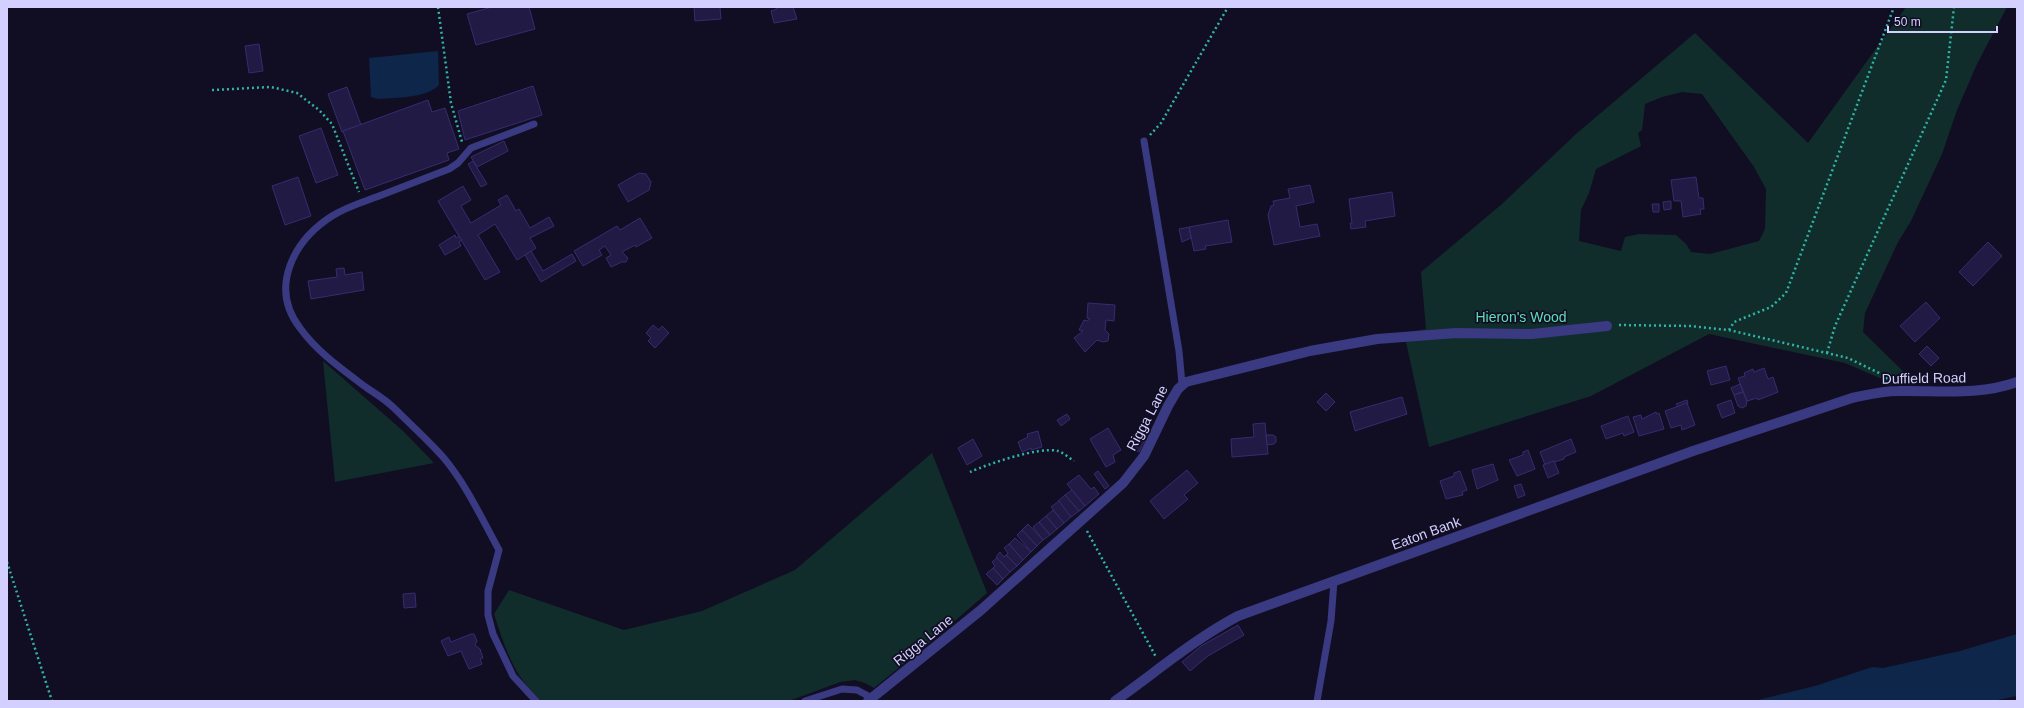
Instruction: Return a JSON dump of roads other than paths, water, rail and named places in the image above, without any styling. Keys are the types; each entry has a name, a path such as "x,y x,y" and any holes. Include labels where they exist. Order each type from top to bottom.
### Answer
{"street":[{"name":"Rigga Lane","path":"870,699 951,635 1123,483 1137,466 1168,406 1182,384 1194,379 1310,351 1378,339 1456,333 1532,334 1607,326"},
{"name":"Duffield Road","path":"1764,428 1852,398 1898,391 1965,392 1990,389 2017,382"},
{"name":"Eaton Bank","path":"1115,701 1162,668 1197,640 1238,616 1693,451 1764,428"}],"lane":[{"path":"534,124 471,148 449,169 362,202 331,217 320,225 296,252 284,284 286,301 292,316 312,343 334,364 392,406 443,457 465,489 499,550 487,600 488,615 493,634 513,676 536,701"},
{"path":"1144,141 1179,351 1182,384"},
{"path":"1318,701 1331,621 1334,581"},
{"path":"804,701 842,689 857,690 870,699"}],"water":[{"path":"438,51 439,85 433,90 419,95 378,99 371,97 369,58"},
{"path":"2017,634 2017,696 1993,701 1754,701 1815,686 1872,667 1883,668 1960,651"}],"park label":[{"name":"Hieron's Wood","path":"1521,317"}]}
